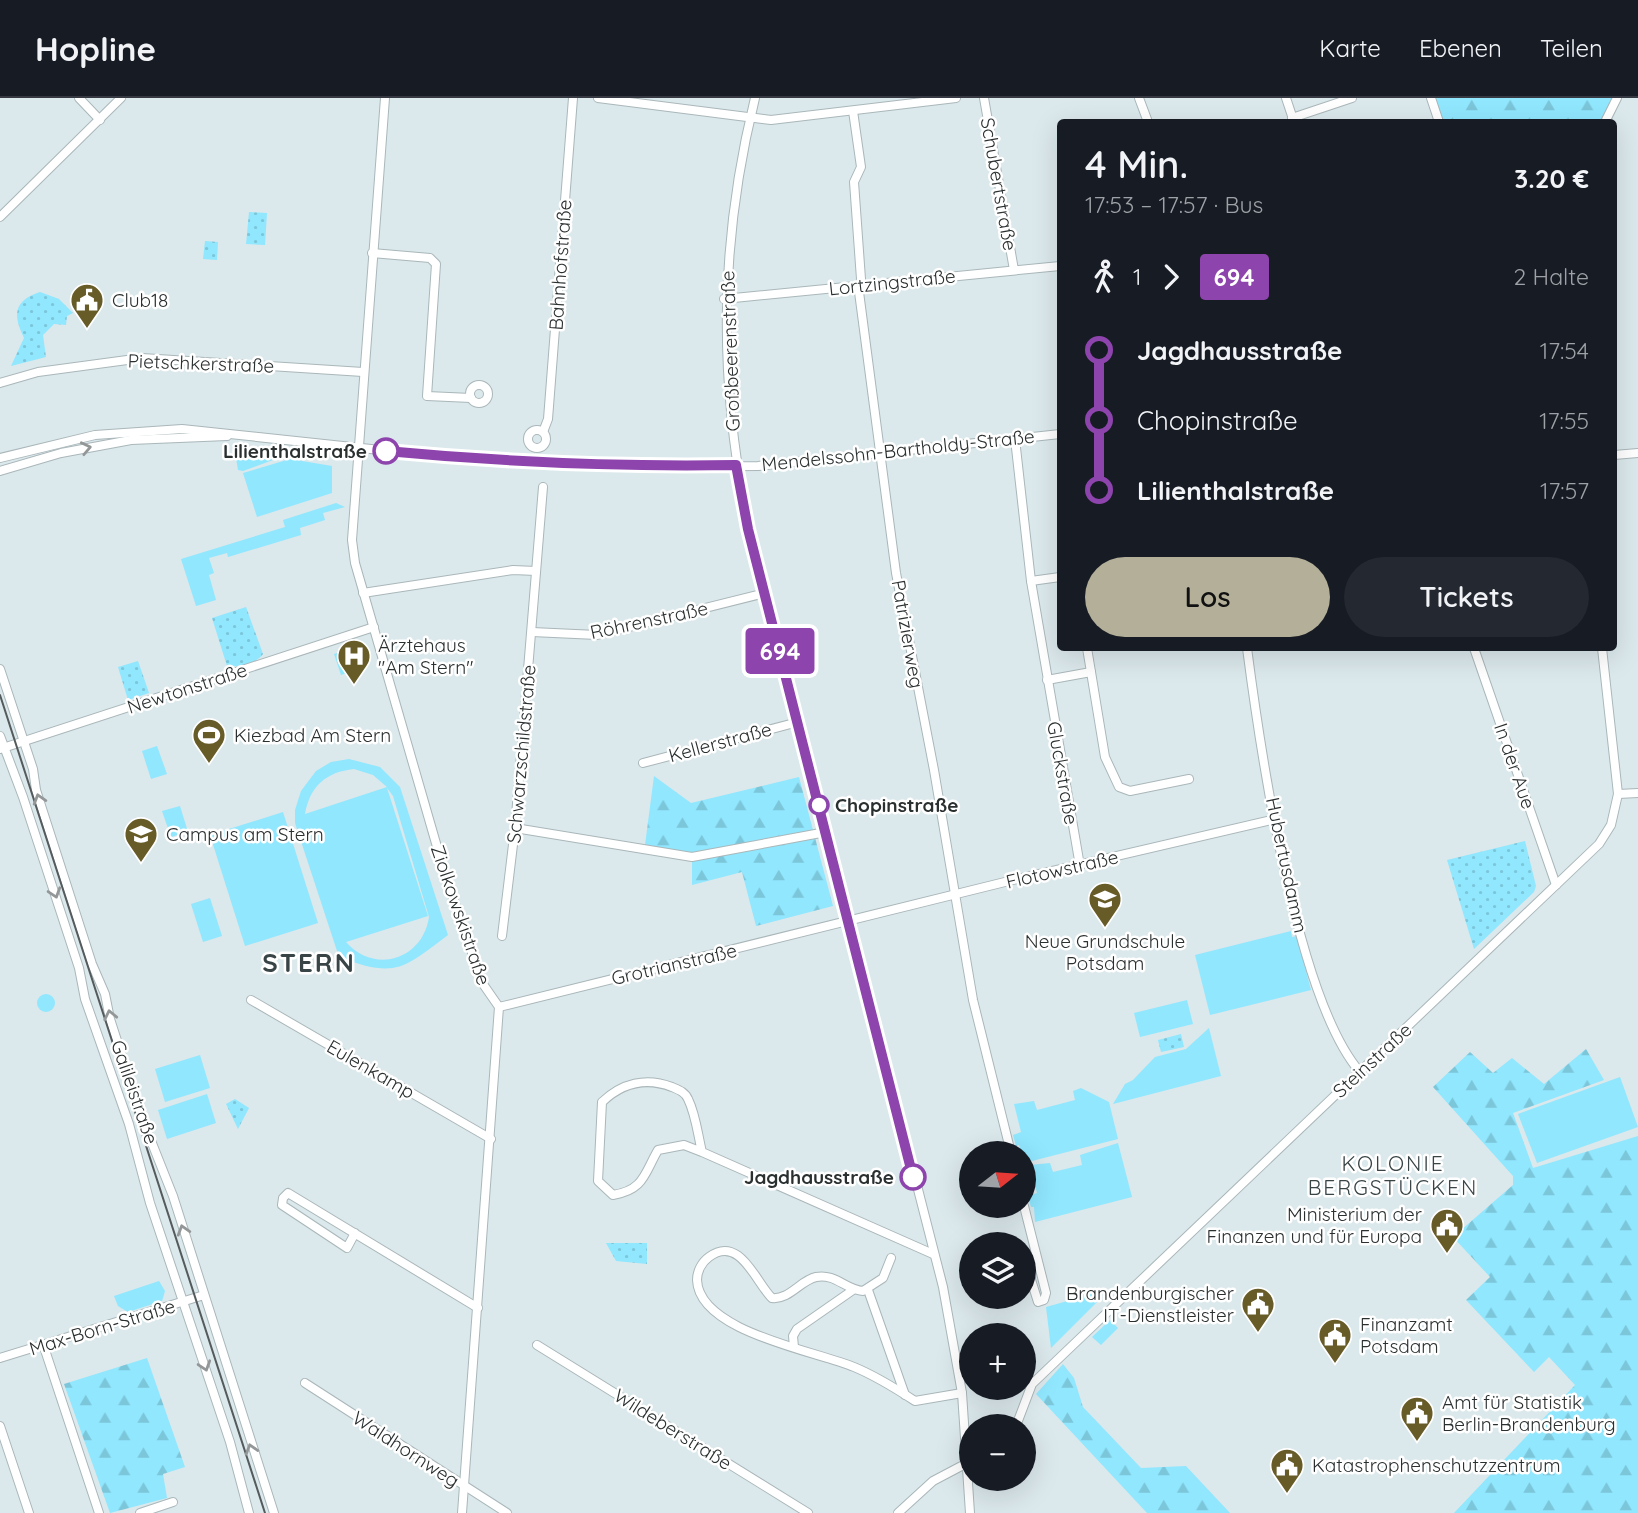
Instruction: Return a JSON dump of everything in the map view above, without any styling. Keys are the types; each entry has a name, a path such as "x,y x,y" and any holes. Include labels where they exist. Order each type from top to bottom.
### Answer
{"street":[{"path":"79,98 100,120"},
{"path":"0,216 121,98"},
{"path":"358,449 385,98"},
{"name":"Bahnhofstraße","path":"543,432 548,419 573,98"},
{"path":"598,98 771,120 956,98"},
{"name":"Großbeerenstraße","path":"755,98 732,215 724,299 729,405 736,465 765,593 933,1254 959,1379"},
{"name":"Schubertstraße","path":"984,98 1014,270"},
{"path":"1139,98 1147,119"},
{"path":"1286,98 1293,119"},
{"path":"1296,119 1352,98"},
{"path":"1431,98 1438,119"},
{"path":"1606,119 1617,98"},
{"name":"Patrizierweg","path":"853,111 861,167 854,182 860,285 898,585 972,1000 1008,1141"},
{"path":"372,253 430,258 436,264 427,396 471,398"},
{"name":"Lortzingstraße","path":"724,299 1057,266"},
{"name":"Pietschkerstraße","path":"0,383 38,372 142,358 363,372"},
{"path":"0,458 58,442 130,431 211,429 244,435"},
{"name":"Mendelssohn-Bartholdy-Straße","path":"244,435 358,449 544,464 639,467 758,466 1057,434"},
{"path":"0,471 61,453 131,440 244,435"},
{"name":"Gluckstraße","path":"1015,439 1031,581 1080,866"},
{"name":"Ziolkowskistraße","path":"358,449 352,540 363,593 450,890 483,984 499,1007 462,1513"},
{"path":"1617,455 1638,453"},
{"name":"Schwarzschildstraße","path":"502,936 515,828 543,487"},
{"path":"363,593 513,570 536,571"},
{"path":"1031,581 1057,577"},
{"name":"Röhrenstraße","path":"532,632 597,635 765,593"},
{"name":"Newtonstraße","path":"2,748 374,627"},
{"path":"1087,651 1105,757 1119,787 1130,791 1189,779"},
{"name":"Hubertusdamm","path":"1248,651 1276,819 1318,990 1346,1052 1360,1072"},
{"name":"In der Aue","path":"1475,651 1556,885"},
{"name":"Steinstraße","path":"1021,1414 1032,1384 1556,885 1605,835 1614,816 1618,794 1602,651"},
{"name":"Galileistraße","path":"0,669 60,864 274,1513"},
{"path":"1047,680 1091,673"},
{"name":"Kellerstraße","path":"643,763 798,722"},
{"name":"Galileistraße","path":"0,736 2,748 23,797 75,955 85,999 129,1124 146,1189 230,1442 248,1513"},
{"path":"1618,794 1638,793"},
{"name":"Flotowstraße","path":"848,922 1276,819"},
{"path":"515,828 692,857 826,832"},
{"name":"Grotrianstraße","path":"499,1007 848,922"},
{"name":"Eulenkamp","path":"251,1000 491,1139"},
{"path":"702,1152 689,1100 683,1091 646,1081 615,1090 602,1101 598,1181 613,1195 631,1192 642,1182 658,1150 684,1145 933,1254"},
{"path":"355,1233 347,1248 282,1205 283,1198 288,1193 355,1233 478,1308"},
{"path":"1027,1218 1037,1259"},
{"path":"891,1258 883,1278 869,1290 853,1290 833,1278 822,1276 809,1280 782,1297 772,1298 744,1259 724,1252 708,1258 698,1273 697,1280 710,1307 752,1334 876,1376 915,1401 959,1394"},
{"path":"794,1347 793,1336 797,1329 853,1290"},
{"path":"869,1290 905,1395"},
{"name":"Max-Born-Straße","path":"0,1359 204,1295"},
{"path":"43,1344 99,1513"},
{"name":"Wildeberstraße","path":"537,1345 808,1513"},
{"name":"Waldhornweg","path":"305,1383 507,1513"},
{"path":"0,1426 29,1513"},
{"path":"898,1513 933,1481 959,1467"},
{"name":"Großbeerenstraße","path":"970,1491 970,1513"},
{"path":"140,1513 173,1502"}],"green space":[{"path":"1431,98 1617,98 1606,119 1438,119"},
{"path":"249,212 267,213 265,245 246,244"},
{"path":"205,241 218,242 217,260 203,259"},
{"path":"40,292 59,299 73,313 67,316 66,325 54,324 43,335 46,357 11,366 24,338 17,316 20,304"},
{"path":"235,452 281,457 243,471 238,470"},
{"path":"290,459 332,466 332,493 257,517 243,473"},
{"path":"336,503 345,507 323,513 325,520 300,528 301,535 228,557 227,553 209,558 214,573 209,575 216,600 196,606 181,559 285,527 283,520"},
{"path":"246,607 263,654 246,664 227,666 212,618"},
{"path":"356,647 362,668 341,675 334,654"},
{"path":"138,661 149,693 128,700 118,667"},
{"path":"157,746 167,774 151,779 142,751"},
{"path":"349,759 380,767 400,787 448,935 408,963 397,967 373,967 339,957 295,823 295,810 301,791 316,771 331,762","holes":["354,769 373,775 387,787 305,814 307,804 321,782 335,773","387,788 393,796 429,917 418,943 396,958 383,960 370,958 346,942 428,916"]},
{"path":"654,776 691,803 799,777 833,906 756,926 742,872 692,885 692,853 645,845"},
{"path":"180,806 188,832 171,837 162,811"},
{"path":"283,812 318,923 245,946 210,835"},
{"path":"1525,841 1536,886 1534,892 1474,949 1447,860"},
{"path":"210,898 222,936 203,942 191,904"},
{"path":"1291,931 1292,937 1297,936 1311,990 1210,1015 1195,955"},
{"path":"46,994 52,997 55,1003 52,1009 46,1012 40,1009 37,1003 40,997"},
{"path":"1187,1000 1193,1024 1140,1037 1134,1013"},
{"path":"1209,1028 1221,1076 1113,1104 1125,1084 1133,1080 1155,1057 1186,1049"},
{"path":"1181,1034 1184,1047 1161,1052 1158,1040"},
{"path":"1586,1049 1604,1080 1513,1113 1533,1168 1638,1136 1638,1513 1454,1513 1575,1385 1549,1357 1534,1372 1466,1300 1490,1277 1453,1237 1513,1185 1513,1176 1433,1087 1470,1052 1493,1073 1512,1058 1544,1084"},
{"path":"200,1055 210,1088 165,1102 155,1069"},
{"path":"1620,1077 1638,1127 1537,1163 1518,1114"},
{"path":"1081,1088 1109,1102 1118,1139 1036,1160 1036,1141 1015,1141 1013,1135 1021,1132 1014,1104 1034,1101 1037,1110 1075,1100 1073,1091"},
{"path":"207,1094 216,1123 167,1139 158,1110"},
{"path":"235,1099 249,1108 238,1129 226,1104"},
{"path":"1118,1143 1132,1197 1035,1222 1036,1164 1050,1163 1053,1172 1082,1165 1080,1155"},
{"path":"606,1243 647,1243 647,1264 616,1261"},
{"path":"159,1281 165,1291 162,1301 128,1312 118,1306 114,1296"},
{"path":"1088,1290 1098,1292 1102,1297 1051,1348 1046,1307 1071,1300 1074,1294"},
{"path":"1110,1320 1118,1328 1101,1345 1092,1337"},
{"path":"147,1358 185,1467 163,1474 167,1498 110,1513 64,1384"},
{"path":"1063,1364 1074,1378 1083,1407 1141,1468 1186,1466 1230,1513 1147,1513 1036,1394"}],"tram line":[{"path":"0,695 265,1513"}],"bus line":[{"name":"694","path":"386,451 544,464 639,467 736,465 748,529 913,1177"}],"place":[{"name":"Club18","path":"87,330"},
{"name":"Lilienthalstraße","path":"386,451"},
{"name":"Ärztehaus \"Am Stern\"","path":"354,686"},
{"name":"Kiezbad Am Stern","path":"209,765"},
{"name":"Chopinstraße","path":"819,805"},
{"name":"Campus am Stern","path":"141,864"},
{"name":"Neue Grundschule Potsdam","path":"1105,929"},
{"name":"Jagdhausstraße","path":"913,1177"},
{"name":"Ministerium der Finanzen und für Europa","path":"1447,1255"},
{"name":"Brandenburgischer IT-Dienstleister","path":"1258,1334"},
{"name":"Finanzamt Potsdam","path":"1335,1365"},
{"name":"Amt für Statistik Berlin-Brandenburg","path":"1417,1443"},
{"name":"Katastrophenschutzzentrum","path":"1287,1495"}],"district":[{"name":"STERN","path":"309,963"},
{"name":"KOLONIE BERGSTÜCKEN","path":"1393,1176"}]}
